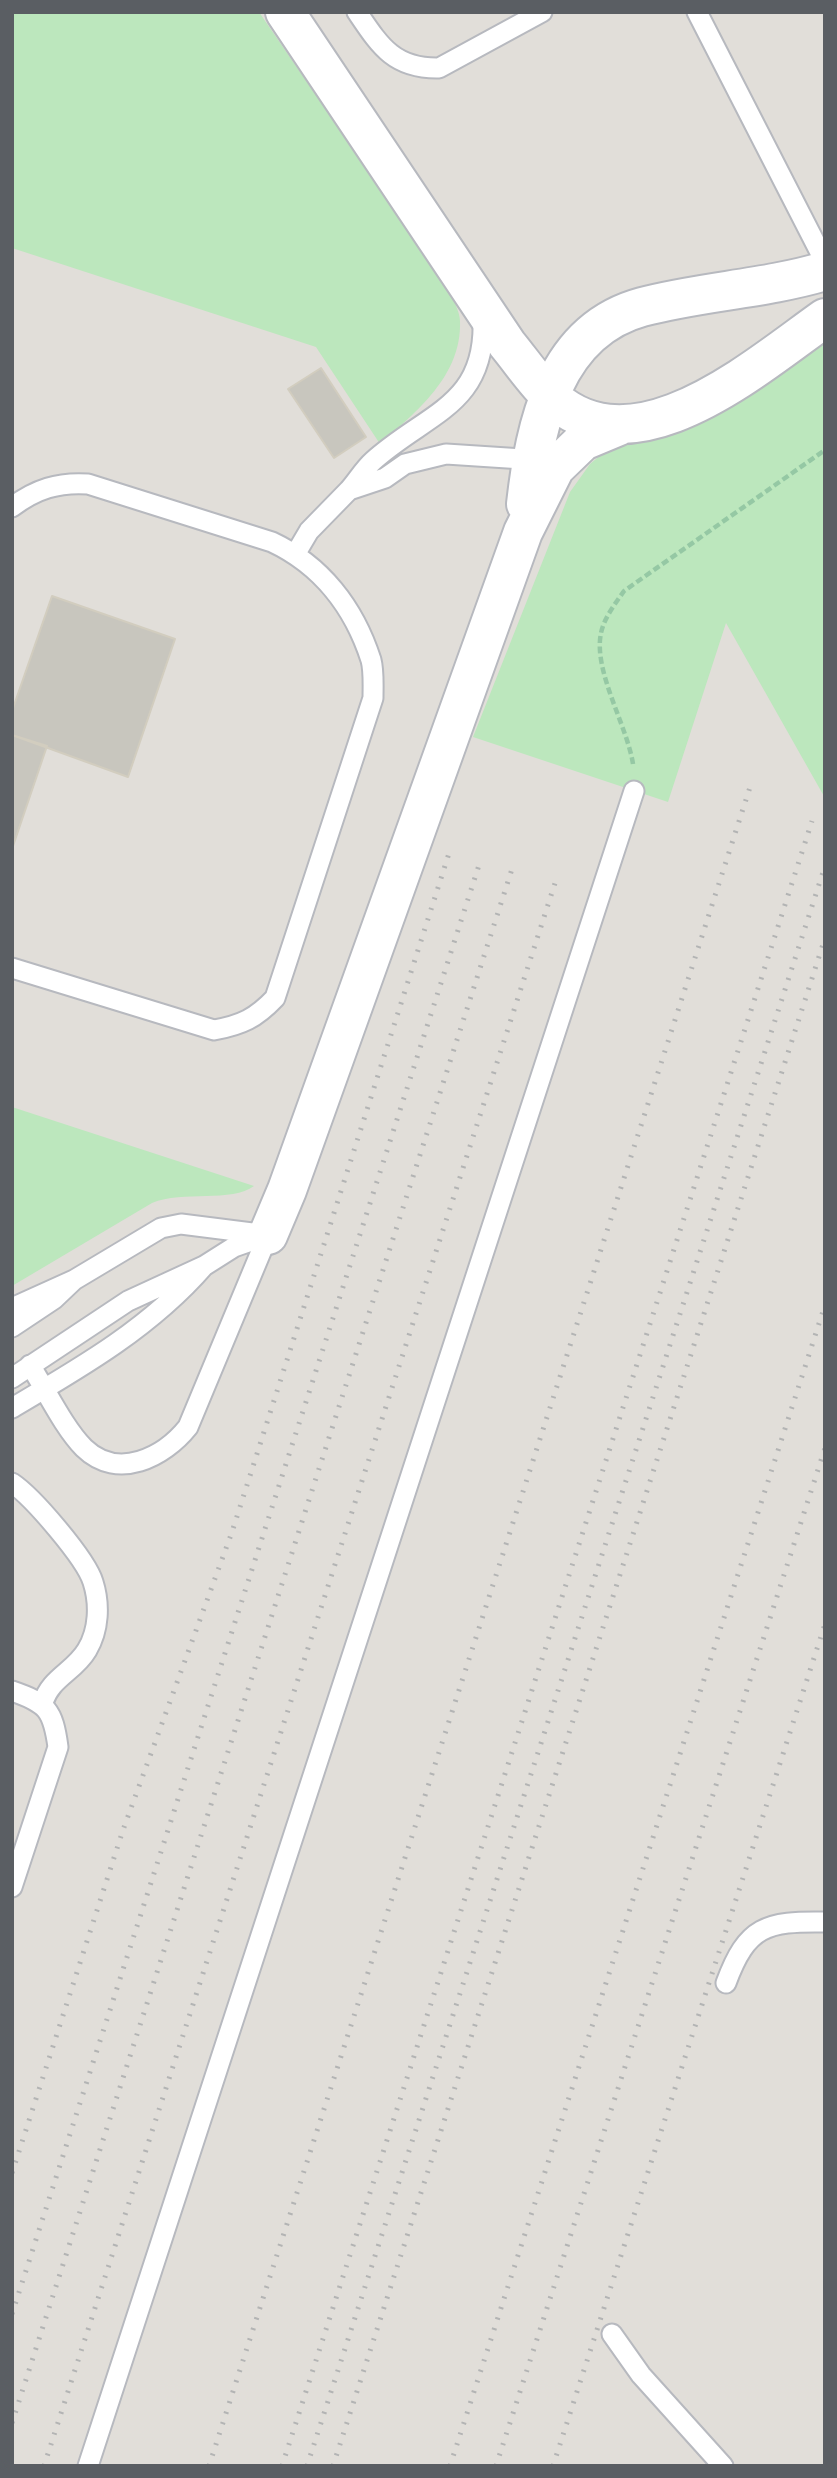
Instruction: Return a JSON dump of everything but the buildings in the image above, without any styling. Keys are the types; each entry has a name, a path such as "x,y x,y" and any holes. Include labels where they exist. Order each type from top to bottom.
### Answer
{"street":[{"path":"285,12 483,309 549,396 583,417 619,426"},
{"path":"268,1235 523,532 555,468 548,459 549,396 569,355 609,320 642,307 786,283 825,271"},
{"path":"548,459 619,426 651,423 686,409 759,365 825,318"}],"lane":[{"path":"357,12 379,44 400,62 420,68 439,68 542,12"},
{"path":"697,12 825,262"},
{"path":"296,553 309,531 373,461 461,396 475,375 484,345 483,309"},
{"path":"349,490 385,478 405,464 446,454 548,459"},
{"path":"12,507 32,492 66,482 88,484 272,542 296,553 317,570 343,600 372,662 373,698 275,998 258,1017 240,1026 214,1030 12,968"},
{"path":"88,2466 634,791"},
{"path":"12,1308 74,1280 161,1228 181,1224 268,1235"},
{"path":"12,1378 128,1301 204,1266 234,1247 268,1235"},
{"path":"30,1365 83,1447 97,1457 116,1463 136,1463 155,1457 176,1441 188,1427 268,1235"},
{"path":"12,1408 144,1325 177,1297 204,1266"},
{"path":"12,1326 54,1299 74,1280"},
{"path":"12,1483 44,1510 93,1579 98,1601 96,1627 87,1650 47,1690 43,1703"},
{"path":"12,1691 43,1703 55,1724 58,1747 12,1887"},
{"path":"726,1983 737,1954 750,1936 770,1927 825,1922"},
{"path":"612,2334 641,2375 723,2466"}],"path":[{"path":"634,791 631,747 600,659 600,634 611,609 624,591 825,450"}],"shaded area":[{"path":"12,12 825,12 825,2466 12,2466"}],"green space":[{"path":"12,12 259,12 450,291 458,310 459,341 453,359 445,376 422,406 380,444 316,347 12,248"},
{"path":"825,338 825,798 726,623 668,802 473,737 570,492 590,464 608,449 675,428"},
{"path":"12,1107 254,1186 233,1194 178,1197 152,1203 12,1286"}],"railway":[{"path":"209,2466 752,781"},
{"path":"282,2466 812,821"},
{"path":"12,2173 123,1830 232,1532 451,847"},
{"path":"12,2314 480,862"},
{"path":"307,2466 825,866"},
{"path":"12,2423 512,869"},
{"path":"44,2466 556,880"},
{"path":"333,2466 825,938"},
{"path":"450,2466 825,1305"},
{"path":"496,2466 825,1448"},
{"path":"553,2466 825,1624"}]}
